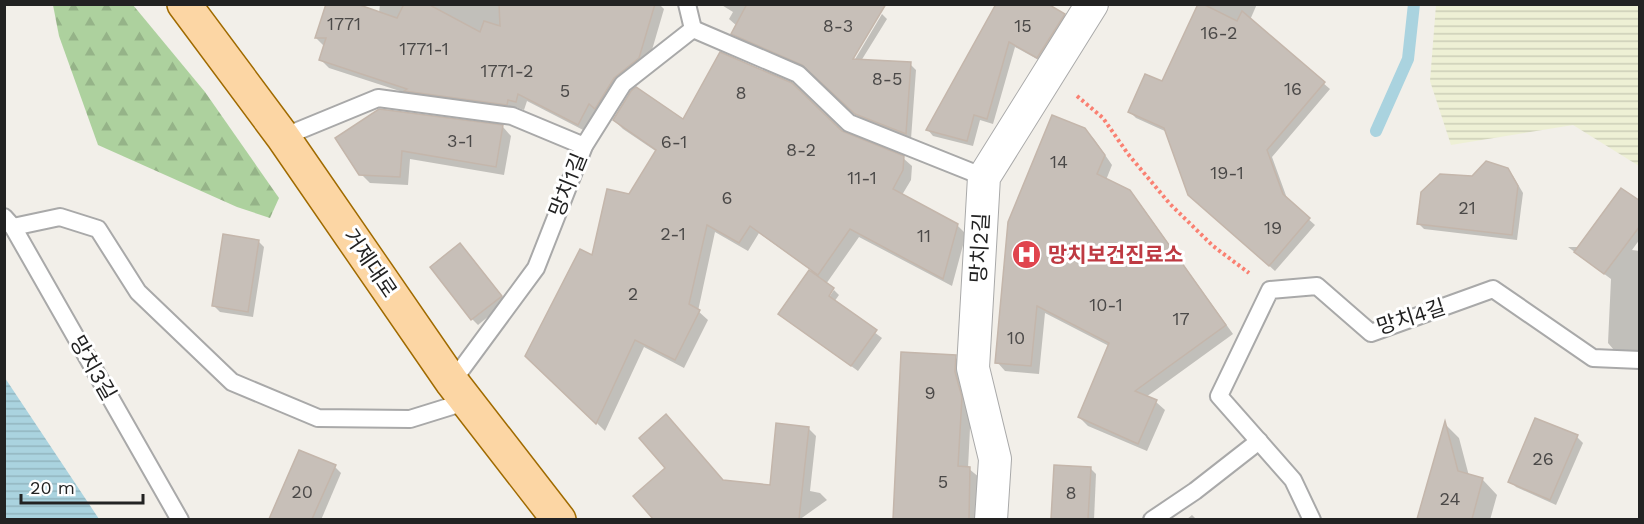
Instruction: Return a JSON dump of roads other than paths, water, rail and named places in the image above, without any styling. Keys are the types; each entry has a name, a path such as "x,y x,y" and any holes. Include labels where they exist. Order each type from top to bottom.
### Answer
{"main road":[{"name":"거제대로","path":"184,4 283,137 460,391 559,519"}],"street":[{"name":"망치2길","path":"991,519 995,459 973,368 984,177 1092,4"}],"lane":[{"path":"687,4 693,29 798,74 849,123 984,177"},
{"name":"망치1길","path":"460,391 536,268 584,146 623,84 693,29"},
{"path":"283,137 378,98 512,116 584,146"},
{"path":"9,222 60,217 98,229 138,292 232,382 318,418 410,419 460,391"},
{"name":"망치3길","path":"9,222 180,519"},
{"name":"망치4길","path":"1259,441 1219,396 1270,290 1317,286 1371,333 1493,289 1593,358 1640,360"},
{"path":"1152,519 1195,492 1259,441 1293,480 1312,519"}],"water":[{"path":"5,378 99,519 5,519"}],"waterway":[{"path":"1376,131 1408,59 1414,4"}],"place":[{"name":"망치보건진료소","path":"1027,255"}]}
